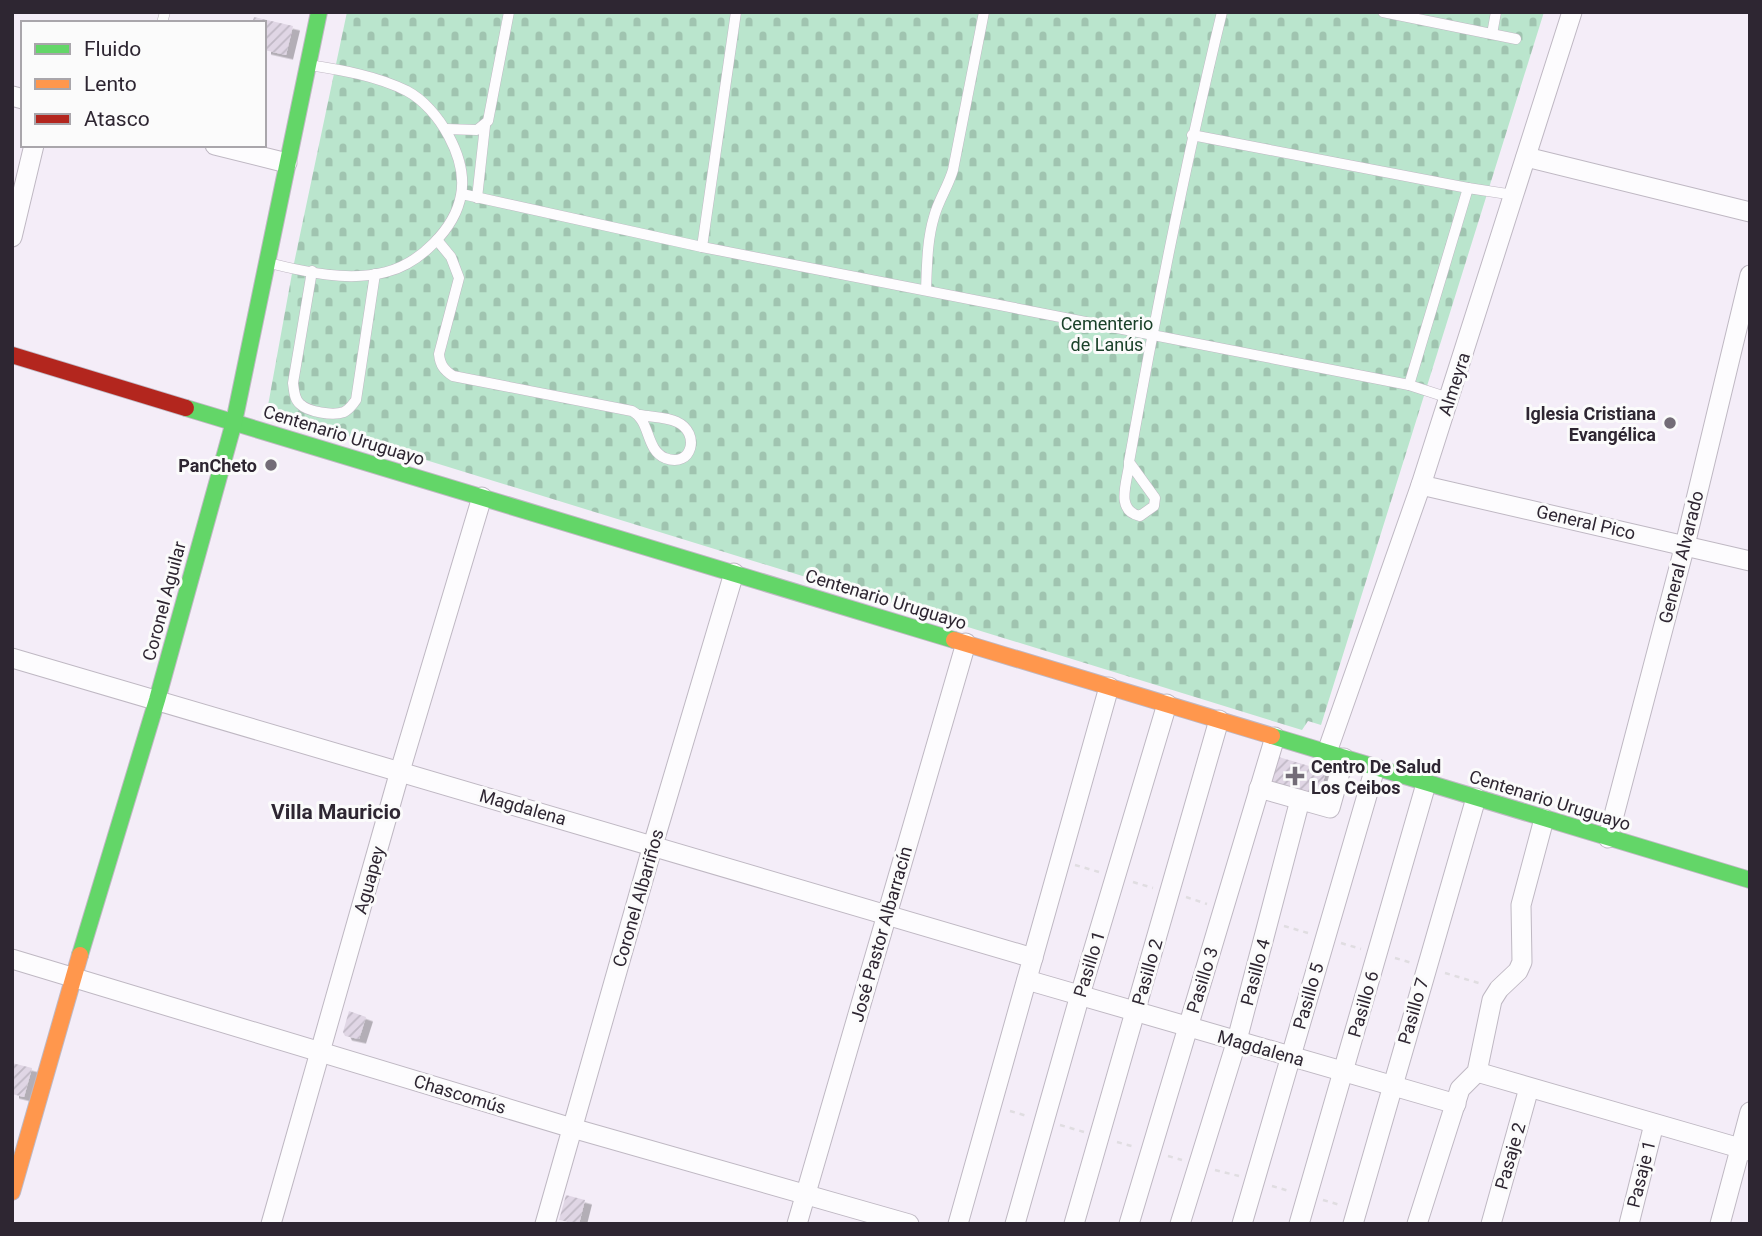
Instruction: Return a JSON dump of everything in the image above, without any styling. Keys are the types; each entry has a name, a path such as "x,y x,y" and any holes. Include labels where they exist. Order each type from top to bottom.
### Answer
{"main road":[{"name":"Coronel Aguilar","path":"12,1192 157,700 234,422 319,12"},
{"name":"Centenario Uruguayo","path":"12,355 1750,880"}],"street":[{"name":"Almeyra","path":"1300,800 1330,808 1336,755 1572,12"},
{"path":"12,237 33,147"},
{"path":"223,147 287,163"},
{"path":"1526,157 1750,212"},
{"name":"General Alvarado","path":"1608,838 1685,545 1750,275"},
{"name":"General Pico","path":"1421,485 1750,561"},
{"name":"Aguapey","path":"271,1224 400,771 482,498"},
{"name":"Coronel Albariños","path":"545,1224 734,573"},
{"name":"José Pastor Albarracín","path":"797,1224 965,643"},
{"name":"Magdalena","path":"12,658 1033,958"},
{"path":"958,1224 1110,687"},
{"name":"Pasillo 1","path":"1015,1224 1167,704"},
{"name":"Pasillo 2","path":"1074,1224 1219,720"},
{"name":"Pasillo 3","path":"1129,1224 1275,737"},
{"name":"Pasillo 5","path":"1242,1224 1375,768"},
{"name":"Pasillo 6","path":"1299,1224 1426,784"},
{"path":"1259,788 1300,800"},
{"name":"Pasillo 7","path":"1354,1217 1476,798"},
{"name":"Pasillo 4","path":"1181,1224 1197,1164 1237,1040 1300,800"},
{"path":"1418,1224 1460,1089 1478,1072 1492,1000 1499,989 1518,971 1522,962 1521,905 1544,819"},
{"name":"Chascomús","path":"12,960 572,1128 909,1224"},
{"name":"Magdalena","path":"1027,980 1456,1104"},
{"path":"1478,1072 1745,1149"},
{"name":"Pasaje 2","path":"1491,1224 1529,1088"},
{"path":"1720,1224 1745,1149 1750,1112"},
{"name":"Pasaje 1","path":"1629,1224 1654,1124"}],"lane":[{"path":"446,129 477,130 488,121 509,12"},
{"path":"702,247 736,12"},
{"path":"926,290 929,241 934,216 953,170 984,12"},
{"path":"1129,461 1155,498 1154,506 1140,516 1132,514 1126,508 1124,499 1129,461 1192,135 1222,12"},
{"path":"1383,12 1517,39"},
{"path":"1492,34 1496,12"},
{"path":"269,262 347,276 388,272 408,263 437,240 456,211 462,194 455,148 435,113 408,92 374,78 309,65"},
{"path":"477,198 485,125"},
{"path":"1192,135 1514,195"},
{"path":"1409,385 1468,188"},
{"path":"462,194 702,247 1409,385 1449,398"},
{"path":"437,240 451,257 459,278 439,354 440,363 446,371 453,376 677,421 688,430 691,437 692,447 687,456 679,460 668,459 659,454 640,415"},
{"path":"312,271 293,383 294,394 298,403 306,408 333,413 351,408 356,400 375,274"}],"path":[{"path":"991,1105 1307,1196 1354,1217"}],"green space":[{"name":"Cementerio de Lanús","path":"347,12 1544,12 1321,725 1308,721 1302,730 267,411 293,268"}],"building":[{"path":"254,17 293,26 286,55 266,50 266,21 253,21"},
{"name":"Centro De Salud Los Ceibos","path":"1272,755 1326,771 1319,798 1264,782"},
{"path":"349,1011 366,1017 359,1039 345,1036 343,1032"},
{"path":"12,1063 32,1068 24,1097 12,1094"},
{"path":"566,1195 585,1200 579,1224 559,1220"}],"traffic: fast":[{"path":"80,955 157,700 234,422 319,12"},
{"path":"186,408 954,640"},
{"path":"1272,736 1750,880"}],"traffic: slow":[{"path":"954,640 1272,736"},
{"path":"12,1192 80,955"}],"traffic: jam":[{"path":"12,355 186,408"}],"place":[{"name":"Iglesia Cristiana Evangélica","path":"1670,423"},
{"name":"PanCheto","path":"271,465"},
{"name":"Centro De Salud Los Ceibos","path":"1295,776"}],"district":[{"name":"Villa Mauricio","path":"336,812"}]}
